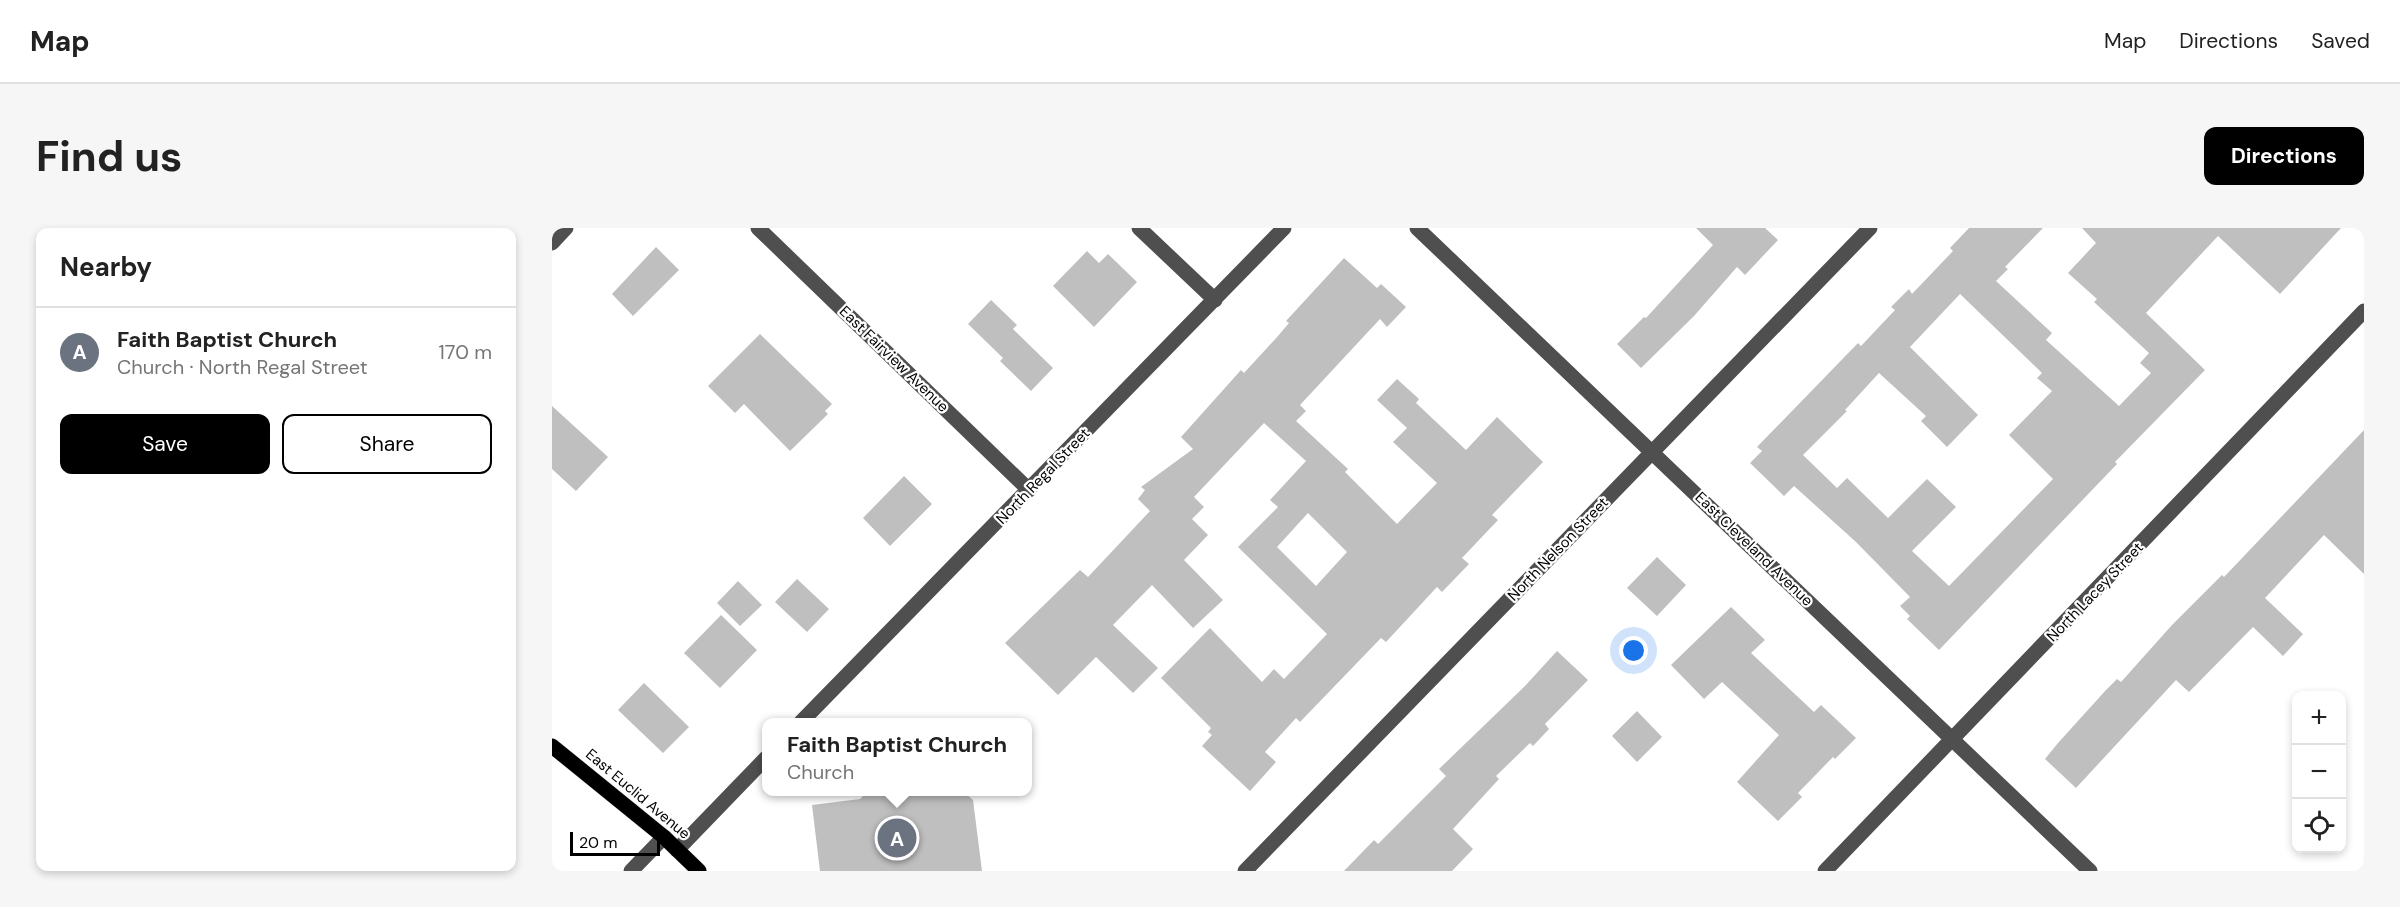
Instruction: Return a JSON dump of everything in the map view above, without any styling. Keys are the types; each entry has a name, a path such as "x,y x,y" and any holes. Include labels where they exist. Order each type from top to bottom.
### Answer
{"main road":[{"name":"East Euclid Avenue","path":"552,746 664,837 699,871"}],"street":[{"path":"552,243 566,228"},
{"name":"East Fairview Avenue","path":"758,228 1029,490"},
{"path":"1139,228 1215,300"},
{"name":"North Regal Street","path":"806,718 1284,228"},
{"name":"East Cleveland Avenue","path":"1417,228 2090,871"},
{"name":"North Nelson Street","path":"1245,871 1870,228"},
{"name":"North Lacey Street","path":"1825,871 2364,311"},
{"path":"677,850 762,762"},
{"path":"631,871 664,837"}],"building":[{"path":"1696,228 1765,228 1778,240 1745,275 1737,267 1694,316 1641,368 1617,344 1644,317 1646,318 1713,245"},
{"path":"1969,228 2043,228 2005,267 2008,269 1996,281 2052,333 2046,340 2119,406 2151,373 2140,363 2149,353 2094,302 2097,299 2068,273 2096,243 2082,228 2341,228 2280,294 2218,236 2146,313 2205,370 2115,462 2117,464 1939,650 1907,619 1910,616 1900,606 1910,597 1856,542 1794,486 1784,496 1750,463 1762,451 1757,447 1858,343 1861,346 1895,310 1891,307 1909,289 1912,294 1953,251 1950,248","holes":["1960,294 2042,373 2037,378 2052,391 2009,435 2053,479 1949,586 1912,551 1956,507 1927,479 1888,518 1847,478 1837,488 1803,455 1847,411 1845,410 1879,373 1926,416 1921,421 1947,447 1978,415 1910,347"]},
{"path":"656,247 679,270 633,316 612,294"},
{"path":"1087,251 1099,263 1108,254 1137,282 1094,327 1053,286"},
{"path":"1344,258 1377,288 1381,284 1406,307 1387,327 1380,319 1300,405 1306,411 1296,421 1348,469 1345,472 1397,524 1437,483 1393,442 1407,428 1377,400 1397,379 1419,399 1416,403 1466,450 1497,417 1543,462 1492,515 1498,520 1462,558 1469,564 1442,592 1437,587 1386,642 1381,638 1300,722 1296,718 1265,752 1276,762 1250,791 1202,746 1212,735 1208,732 1211,728 1161,678 1210,628 1262,682 1274,669 1284,679 1327,634 1238,547 1278,507 1270,500 1306,461 1264,423 1194,497 1204,507 1192,519 1208,535 1184,560 1223,600 1193,628 1152,585 1113,625 1158,668 1133,693 1096,657 1058,695 1005,643 1080,570 1088,577 1150,511 1138,499 1145,490 1141,487 1193,449 1181,437 1241,370 1244,373 1278,336 1289,323 1286,321","holes":["1308,513 1347,552 1316,586 1277,547"]},
{"path":"991,300 1017,325 1013,329 1053,368 1031,391 1000,361 1003,358 968,324"},
{"path":"760,334 832,404 825,411 828,414 790,451 744,404 735,413 708,386"},
{"path":"552,406 608,457 576,491 552,469"},
{"path":"2364,430 2364,574 2324,535 2265,598 2303,634 2283,656 2253,627 2189,692 2176,680 2076,788 2045,759 2106,690 2117,679 2121,682 2172,625 2222,575 2224,577"},
{"path":"904,476 932,504 890,546 863,518"},
{"path":"1657,557 1686,585 1657,616 1627,588"},
{"path":"797,579 829,609 807,632 775,602"},
{"path":"738,581 762,605 740,626 717,603"},
{"path":"1731,607 1765,640 1751,653 1814,712 1821,705 1856,738 1835,759 1833,757 1798,793 1802,797 1778,821 1737,782 1779,735 1722,682 1704,699 1671,665"},
{"path":"721,615 757,650 720,688 684,653"},
{"path":"1557,651 1588,680 1545,724 1549,729 1533,746 1530,743 1496,776 1499,779 1453,829 1473,849 1452,871 1344,871 1374,840 1378,844 1446,776 1439,769 1525,686"},
{"path":"644,683 689,727 663,753 618,710"},
{"path":"1637,711 1662,737 1637,762 1612,736"},
{"path":"863,796 968,796 973,800 982,871 820,871 812,805 860,799"}],"place":[{"name":"Faith Baptist Church","path":"897,838"}]}
